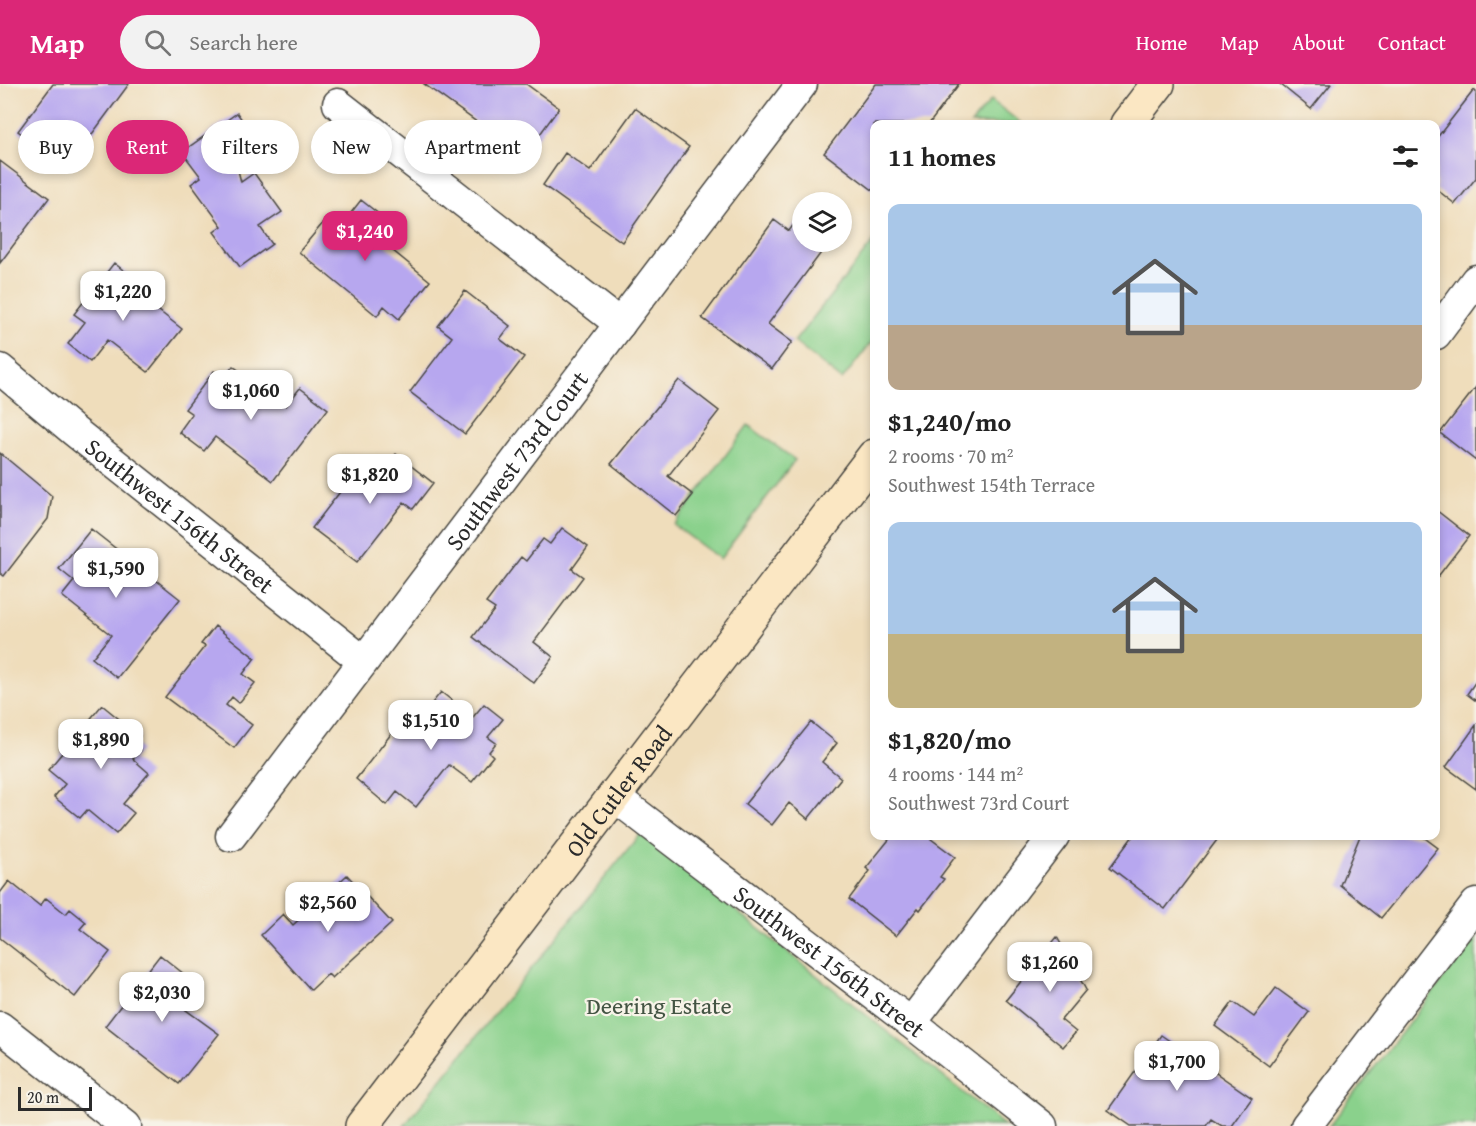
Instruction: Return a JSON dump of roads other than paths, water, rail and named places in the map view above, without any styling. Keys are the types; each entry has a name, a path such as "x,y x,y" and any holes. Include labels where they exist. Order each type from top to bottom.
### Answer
{"main road":[{"path":"1130,120 1158,84"},
{"name":"Old Cutler Road","path":"362,1126 870,461"}],"street":[{"name":"Southwest 73rd Court","path":"231,836 802,84"},
{"path":"339,105 620,324"},
{"path":"1440,329 1476,280"},
{"name":"Southwest 156th Street","path":"0,369 74,432 363,661"},
{"name":"Southwest 156th Street","path":"615,797 1042,1126"},
{"path":"911,1023 1051,840"},
{"path":"1306,1126 1476,904"},
{"path":"0,1027 126,1126"}],"park label":[{"name":"Deering Estate","path":"659,1005"}]}
